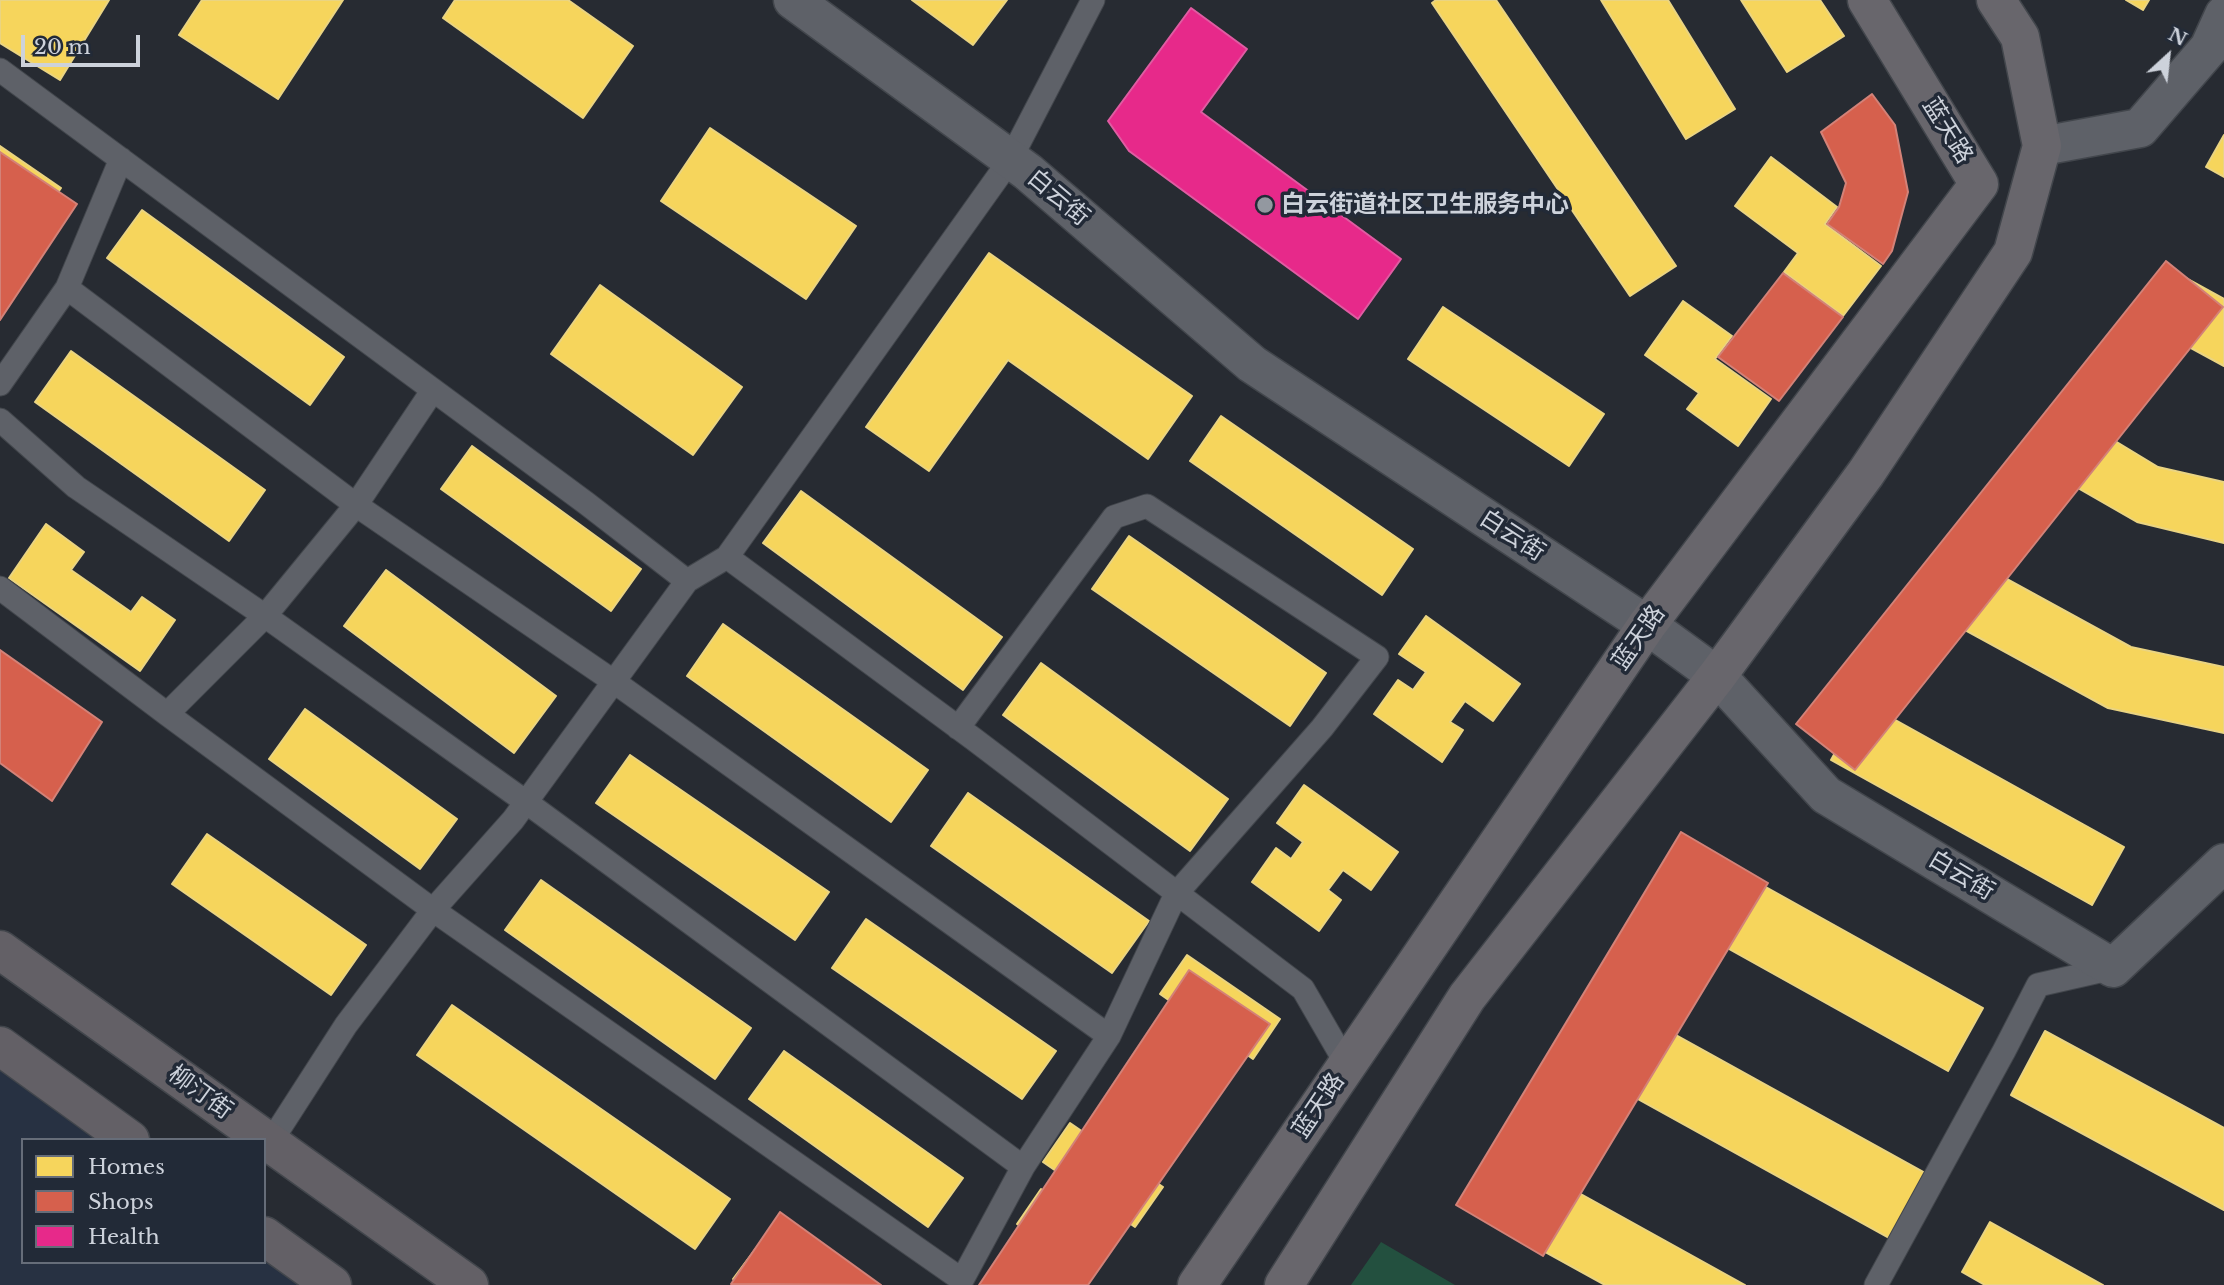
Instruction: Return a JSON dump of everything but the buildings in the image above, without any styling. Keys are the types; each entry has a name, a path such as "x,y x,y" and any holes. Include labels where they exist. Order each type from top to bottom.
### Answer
{"main road":[{"name":"柳汀街","path":"0,950 263,1138"},
{"path":"0,1046 127,1138"},
{"name":"柳汀街","path":"266,1140 469,1285"},
{"path":"266,1237 332,1285"}],"street":[{"name":"白云街","path":"793,0 1010,160 1252,364 1647,625 1717,676 1826,795 2113,968"},
{"name":"蓝天路","path":"1197,1285 1647,625 1979,184 1867,0"},
{"path":"1284,1285 1467,997 1717,676 1866,472 2013,252 2042,146 2020,37 1996,0"},
{"path":"2042,146 2140,128 2219,39"},
{"path":"2113,968 2224,863"}],"lane":[{"path":"270,1143 346,1025 433,910 513,820 687,580 726,557 1010,160 1093,0"},
{"path":"0,70 687,580"},
{"path":"0,384 67,288 121,159"},
{"path":"67,288 356,505 613,681 1109,1036"},
{"path":"167,714 265,616 356,505 433,390"},
{"path":"0,419 76,487 265,616 526,802 1023,1167"},
{"path":"0,588 433,910 962,1280 1023,1167 1109,1036 1176,894 1322,728 1377,657 1147,506 1114,517 958,728"},
{"path":"726,557 958,728 1303,989 1348,1065"},
{"path":"1876,1285 2038,985 2113,968"}],"shaded area":[{"path":"0,1061 106,1138 21,1138 21,1264 266,1264 266,1253 310,1285 0,1285"}],"green space":[{"path":"1381,1242 1455,1285 1351,1285"}],"place":[{"name":"白云街道社区卫生服务中心","path":"1265,205"}]}
